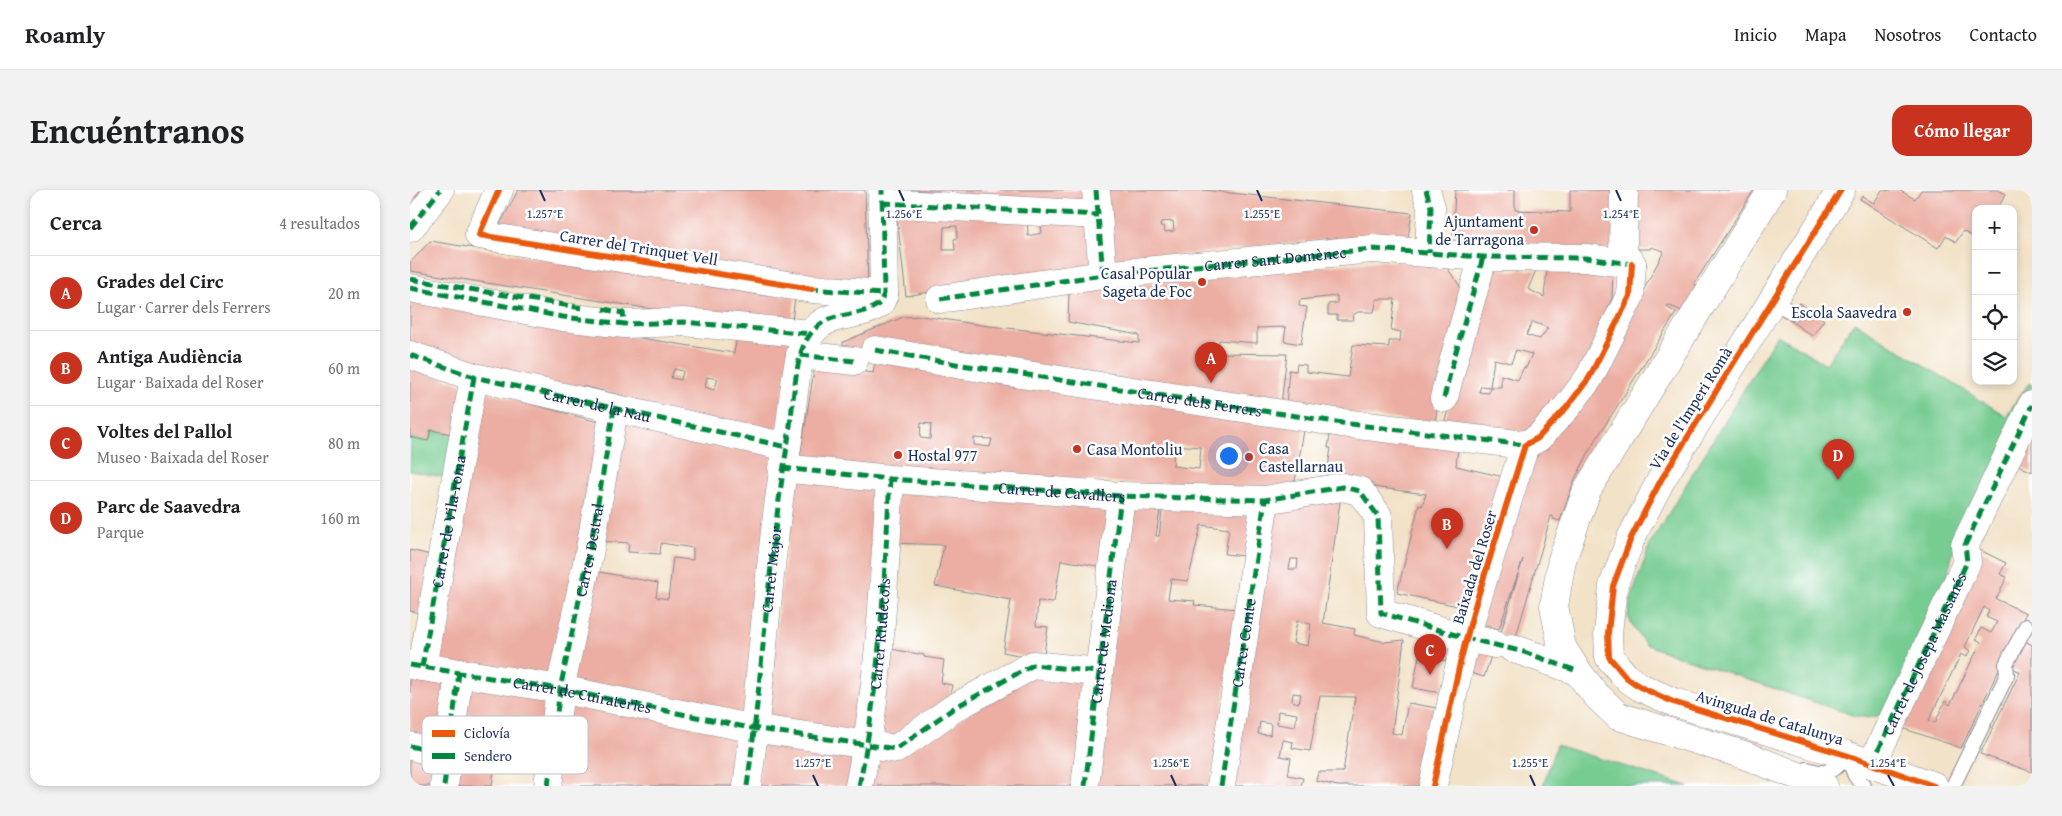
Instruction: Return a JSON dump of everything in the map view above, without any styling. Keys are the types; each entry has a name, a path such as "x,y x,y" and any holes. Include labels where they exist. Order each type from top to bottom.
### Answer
{"street":[{"path":"410,228 440,190"},
{"name":"Carrer del Trinquet Vell","path":"499,190 479,235 812,289 884,294"},
{"path":"1426,190 1431,207 1428,253"},
{"path":"1525,445 1538,438 1567,407 1589,378 1630,296 1632,264 1623,253 1624,190"},
{"path":"1772,190 1587,490 1562,560 1554,606 1562,647 1577,671 1596,695 1618,716 1744,755 1824,786"},
{"name":"Via de l'Imperi Romà","path":"1610,657 1608,633 1613,586 1631,538 1661,480 1783,307 1841,190"},
{"path":"806,344 817,326 827,320 862,312 874,308 880,303 884,294 882,197 1097,202 1103,275"},
{"name":"Carrer Sant Domènec","path":"940,299 1068,282 1103,275 1372,250 1483,258 1586,258 1632,264"},
{"path":"1444,398 1454,355 1468,314 1483,258"},
{"path":"410,279 624,313 625,324"},
{"name":"Carrer dels Ferrers","path":"410,288 563,317 625,324 684,322 865,355 962,365 1437,436 1525,445"},
{"name":"Carrer Major","path":"747,786 755,728 769,575 785,458 806,344"},
{"name":"Carrer de la Nau","path":"410,355 474,377 614,409 785,458"},
{"name":"Carrer de Vila-roma","path":"416,666 474,377"},
{"name":"Carrer de Josepa Massanés","path":"1868,775 1967,562 1965,545 2032,404"},
{"name":"Carrer Destral","path":"557,716 560,689 590,549 614,409"},
{"name":"Baixada del Roser","path":"1433,786 1474,609 1507,508 1525,445"},
{"name":"Carrer de Cavallers","path":"785,458 890,480 1121,496 1265,500 1342,487 1360,491 1378,516 1381,613 1463,651"},
{"name":"Carrer Riudecols","path":"859,786 868,744 882,620 890,480"},
{"name":"Carrer de Mediona","path":"1085,786 1121,496"},
{"name":"Carrer Comte","path":"1221,786 1265,500"},
{"path":"1463,651 1504,646 1577,671"},
{"name":"Avinguda de Catalunya","path":"1610,657 1626,678 1640,687 1673,702 1846,755 1868,775 1934,786"},
{"name":"Carrer de Cuirateries","path":"416,666 560,689 755,728 868,744 896,750 954,708 1033,665 1098,672"},
{"path":"452,716 458,673"}],"lane":[{"path":"1953,786 2007,675 2006,664 2026,626"},
{"path":"1744,755 1823,772 1836,767 1844,760 1846,755"}],"green space":[{"path":"1854,322 2006,416 2029,383 2032,385 1952,556 1945,588 1890,708 1872,718 1852,715 1645,644 1628,617 1631,599 1650,544 1777,335 1826,364"},
{"path":"431,430 457,435 448,478 410,471 411,437 428,441"},
{"path":"1556,745 1688,786 1543,786"}],"building":[{"path":"410,190 420,190 410,206"},
{"path":"518,190 865,190 868,287 498,229"},
{"path":"894,190 1089,190 1091,210"},
{"path":"1106,190 1204,190 1412,213 1407,244 1337,238 1112,262","holes":["1173,221 1174,231 1165,232 1164,226 1160,226 1161,222"]},
{"name":"Ajuntament de Tarragona","path":"1455,190 1515,190 1515,210 1570,212 1570,190 1615,190 1615,249 1452,249"},
{"path":"1633,190 1754,190 1694,284 1702,288 1691,315 1668,305 1667,307 1676,313 1592,446 1574,481 1560,521 1553,519 1553,516 1551,516 1515,640 1500,635 1523,559 1499,629 1480,623 1534,460 1582,400 1603,367 1664,251 1651,247 1650,249 1631,249"},
{"path":"1882,190 1899,190 1915,199 1921,190 1998,190 2006,194 1999,205 1972,205 1972,237 1963,231 1956,242 1946,236 1938,248 1860,199 1862,196 1874,203"},
{"path":"896,208 1027,215 1028,236 1042,233 1040,217 1091,219 1096,264 906,296","holes":["957,226 957,238 954,239 955,250 943,250 944,227"]},
{"path":"430,241 635,274 795,297 792,321 741,323 410,271 410,263"},
{"path":"1382,261 1445,265 1467,296 1439,395 1435,424 1286,405 1289,370 1296,371 1297,364 1306,365 1306,372 1348,377 1353,345 1389,347 1389,341 1400,341 1401,332 1391,330 1395,299 1377,299 1374,312 1358,312 1353,315 1354,320 1337,320 1337,315 1328,315 1328,304 1337,303 1337,296 1300,300 1299,306 1307,307 1301,344 1284,341 1286,327 1257,328 1257,343 1219,340 1218,353 1287,354 1281,404 865,347 843,353 843,342 903,317 922,316 981,325 1139,343 1139,335 1068,322 1069,292"},
{"path":"1491,267 1517,272 1518,270 1536,270 1528,289 1544,297 1547,270 1613,270 1612,298 1588,359 1530,432 1443,427","holes":["1533,322 1548,328 1540,339 1526,335","1516,350 1532,354 1518,380 1501,375 1501,387 1490,387 1494,359 1511,363","1481,386 1490,387 1489,393 1479,392"]},
{"path":"410,301 734,353 738,331 791,338 776,437 623,400 624,396 582,386 581,391 410,347","holes":["674,369 683,371 681,380 671,378","707,377 718,379 714,390 705,387"]},
{"path":"1800,303 1824,320 1812,336 1788,319"},
{"path":"876,355 1305,425 1294,487 1258,491 799,462 815,365 873,373","holes":["921,423 931,424 930,439 920,438","974,438 992,439 990,447 974,445","1174,445 1201,447 1199,469 1173,466"]},
{"path":"410,368 468,386 457,435 431,430 428,441 410,437"},
{"path":"478,390 606,424 556,682 431,661"},
{"path":"2032,420 2032,472 2012,462"},
{"path":"618,423 772,455 743,721 569,684 589,570 658,583 656,597 668,599 673,558 693,560 693,548 661,543 660,554 628,552 629,543 596,541"},
{"path":"1331,428 1458,448 1456,466 1508,478 1467,608 1397,593 1419,505 1422,506 1426,494 1366,486 1366,479 1326,480 1331,448 1328,448"},
{"path":"795,477 881,484 861,735 765,722"},
{"path":"896,487 1113,503 1104,567 1061,560 1054,602 1038,601 1036,626 1048,627 1043,660 1003,652 1011,600 935,586 944,545 893,543"},
{"path":"1341,495 1323,623 1355,629 1354,635 1385,642 1404,640 1392,733 1402,735 1408,703 1437,708 1420,786 1338,786 1316,781 1318,772 1343,772 1355,697 1320,696 1310,751 1292,748 1293,742 1283,740 1280,756 1291,758 1288,775 1303,778 1301,786 1228,786 1271,508","holes":["1291,559 1298,559 1297,569 1289,569","1297,621 1311,624 1308,646 1293,643","1293,693 1301,694 1299,703 1292,701","1278,711 1297,714 1295,727 1277,724","1260,722 1271,724 1270,735 1258,734"]},
{"path":"1126,502 1161,504 1156,536 1159,536 1163,504 1252,508 1245,556 1225,554 1229,529 1201,525 1188,581 1171,579 1168,599 1195,601 1194,605 1238,609 1210,786 1091,786"},
{"path":"410,550 431,555 420,613 410,611"},
{"path":"1980,550 2006,563 2000,574 2007,577 1996,599 2026,613 1961,748 1896,726","holes":["1984,607 1989,611 1986,617 1997,622 1991,633 1981,628 1976,639 1981,642 1950,705 1945,701 1935,723 1929,720 1961,654 1966,657 1970,651 1965,647"]},
{"path":"2025,641 2032,645 2032,772 1980,754 2020,672 2009,666"},
{"path":"1474,646 1493,650 1484,677 1467,672"},
{"path":"885,648 944,660 941,683 952,685 948,705 894,741 874,737"},
{"path":"1419,656 1447,661 1441,693 1413,688"},
{"path":"1035,673 1089,676 1076,786 865,786 871,755 901,755"},
{"path":"410,674 448,681 444,716 422,716 422,742 410,740"},
{"path":"465,683 549,692 545,716 460,716"},
{"path":"563,703 745,733 740,786 550,786 552,774 588,774 588,716 561,716"},
{"path":"764,737 858,752 852,786 758,786"},
{"path":"410,755 422,758 422,774 440,774 439,786 410,786"},
{"path":"452,774 493,774 492,786 450,786"}],"marked path":[{"path":"410,228 440,190"},
{"path":"747,786 780,489 800,356 809,336 824,322 839,316 865,311 880,303 884,294 882,190"},
{"path":"1096,190 1103,275"},
{"path":"1426,190 1431,207 1429,253"},
{"path":"882,203 1098,215"},
{"path":"940,299 1103,275 1372,249 1483,257 1586,258 1632,264"},
{"path":"1444,398 1483,257"},
{"path":"410,279 582,308"},
{"path":"410,288 563,317 625,324 684,322 811,334"},
{"path":"809,289 884,294"},
{"path":"603,309 623,313 625,324"},
{"path":"875,350 1342,423 1525,445"},
{"path":"410,355 474,377 787,447"},
{"path":"800,355 854,361"},
{"path":"422,667 474,377"},
{"path":"1872,764 1967,562 1965,545 2032,405"},
{"path":"557,716 560,689 590,549 614,409"},
{"path":"782,468 890,479 1121,496 1265,500 1342,487 1360,491 1378,516 1381,613 1466,638 1524,652 1577,671"},
{"path":"859,786 872,710 876,672 890,479"},
{"path":"1085,786 1121,496"},
{"path":"1221,786 1265,500"},
{"path":"410,665 560,689 745,727 896,749 954,708 1033,665 1098,672"},
{"path":"453,716 459,673"},
{"path":"410,746 422,749"},
{"path":"444,786 446,774"},
{"path":"548,786 549,774"}],"cycle path":[{"path":"499,190 479,235 812,289"},
{"path":"1841,190 1661,480 1631,538 1613,586 1608,633 1609,657 1626,677 1640,687 1673,702 1846,755 1934,786"},
{"path":"1433,786 1474,609 1525,445 1538,438 1567,407 1589,378 1630,296 1632,264"}],"place":[{"name":"Ajuntament de Tarragona","path":"1534,230"},
{"name":"Casal Popular Sageta de Foc","path":"1202,282"},
{"name":"Escola Saavedra","path":"1907,312"},
{"name":"Grades del Circ","path":"1211,383"},
{"name":"Casa Montoliu","path":"1077,449"},
{"name":"Hostal 977","path":"898,455"},
{"name":"Casa Castellarnau","path":"1249,457"},
{"name":"Parc de Saavedra","path":"1838,480"},
{"name":"Antiga Audiència","path":"1447,549"},
{"name":"Voltes del Pallol","path":"1430,675"}]}
